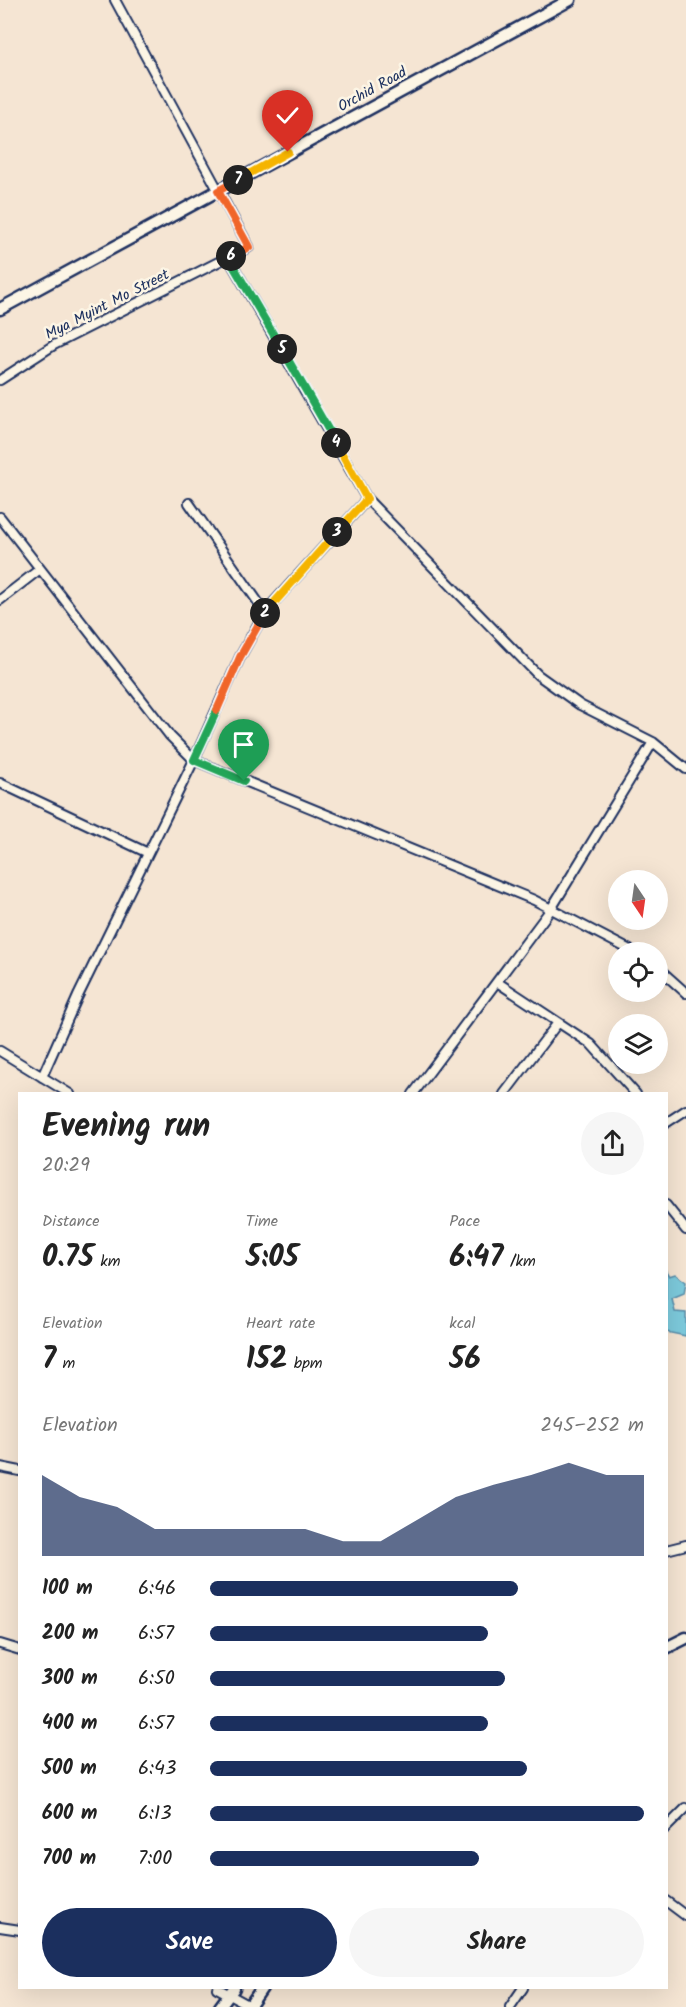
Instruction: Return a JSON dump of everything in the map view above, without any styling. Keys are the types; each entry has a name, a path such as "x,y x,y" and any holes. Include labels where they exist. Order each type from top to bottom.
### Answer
{"main road":[{"name":"Orchid Road","path":"0,309 570,0"},
{"path":"668,1647 686,1638"},
{"path":"250,2007 261,1989"},
{"path":"220,2007 232,1991"}],"street":[{"path":"115,0 218,191"},
{"name":"Mya Myint Mo Street","path":"0,380 54,345 249,247 218,191"},
{"path":"228,257 367,499 537,675 580,705 653,742 686,769"},
{"path":"42,1077 194,760 240,657 265,612 367,499"},
{"path":"189,503 265,612"},
{"path":"0,517 170,736 194,760 551,909 615,942"},
{"path":"0,600 40,569"},
{"path":"414,1092 551,909 653,742"},
{"path":"0,783 148,853"},
{"path":"668,977 686,993"},
{"path":"496,982 557,1024 591,1044 634,1092"},
{"path":"508,1092 557,1024"},
{"path":"0,1051 67,1092"},
{"path":"668,1122 686,1110"},
{"path":"668,1208 686,1230"},
{"path":"0,1467 18,1471"},
{"path":"668,1550 686,1545"},
{"path":"0,1644 18,1649"},
{"path":"668,1826 686,1808"},
{"path":"668,1902 686,1916"},
{"path":"0,1927 18,1930"},
{"path":"510,2007 522,1989"},
{"path":"232,1991 250,2007"}],"water":[{"path":"668,1274 675,1274 686,1282 684,1294 672,1299 675,1312 686,1313 686,1336 668,1332"}],"route":[{"path":"244,781 194,760 240,657 265,612 367,499 263,314 228,257 249,247 218,191 288,152"}]}
